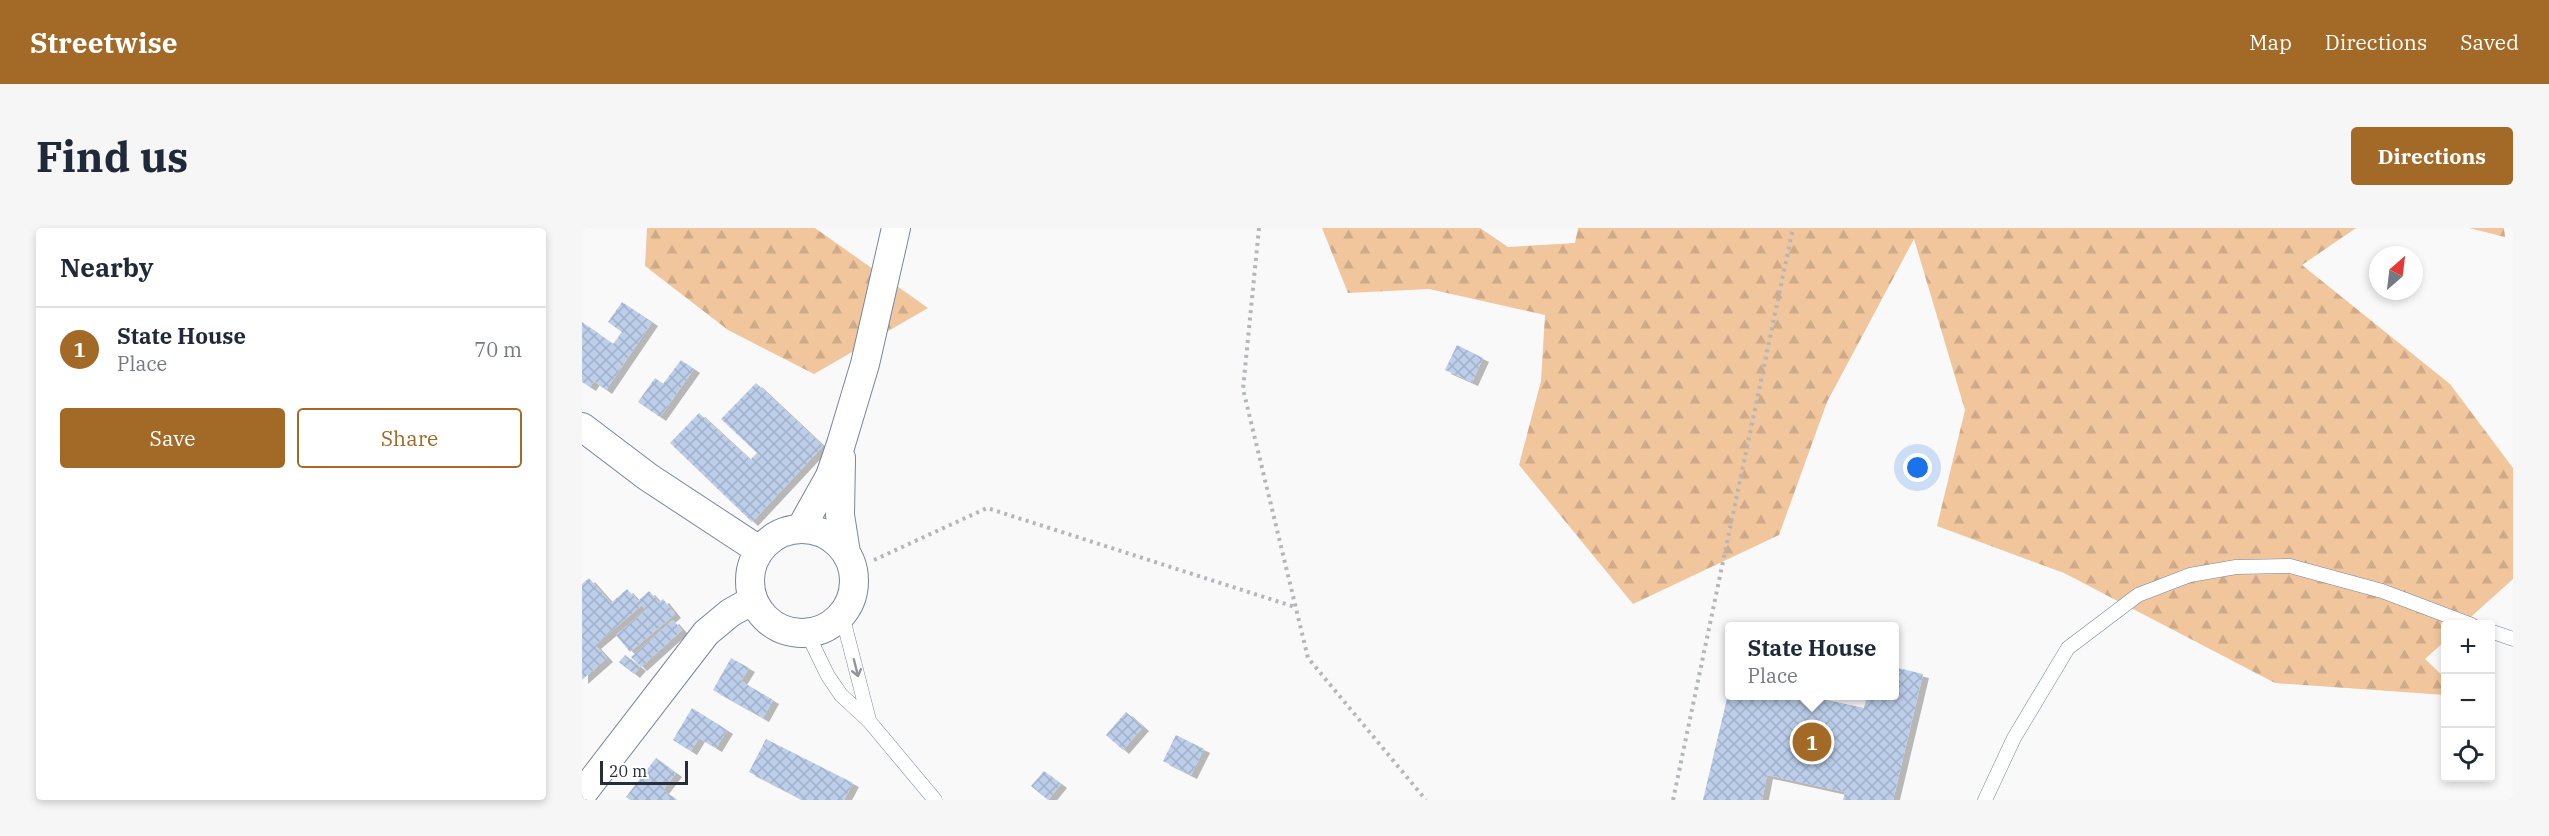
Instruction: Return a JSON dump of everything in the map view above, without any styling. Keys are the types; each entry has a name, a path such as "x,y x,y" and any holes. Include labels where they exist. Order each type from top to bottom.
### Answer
{"street":[{"path":"801,528 830,476 841,444 866,364 896,228"},
{"path":"582,427 657,483 759,550"},
{"path":"841,444 840,515 849,561 853,593 842,615 832,624 807,633 790,632 775,626 762,615 753,600 749,583 750,574 759,550 771,538 785,531 801,528 818,531 834,539 849,561"},
{"path":"582,794 678,666 706,633 730,613 753,600"}],"lane":[{"path":"1985,800 2014,738 2068,648 2138,595 2190,575 2236,567 2290,566 2382,591 2461,620"},
{"path":"842,615 869,721"},
{"path":"807,633 828,675 841,694 869,721 935,800"},
{"path":"2495,633 2513,639"}],"path":[{"path":"1259,228 1243,389 1308,658 1426,800"},
{"path":"1673,800 1793,228"},
{"path":"849,561 987,508 1296,608"}],"green space":[{"path":"647,228 815,228 928,308 814,374 728,330 645,266"},
{"path":"1322,228 1480,228 1508,247 1575,243 1578,228 2356,228 2302,265 2450,384 2513,468 2513,579 2467,620 2441,620 2441,645 2425,659 2441,674 2441,695 2275,683 2064,573 1937,526 1965,410 1914,239 1827,402 1779,535 1633,604 1519,465 1541,381 1545,315 1429,289 1348,293"},
{"path":"2469,228 2504,228 2505,237"}],"building":[{"path":"622,302 652,322 606,390 594,381 590,387 582,382 582,322 613,344 622,332 608,322"},
{"path":"1457,345 1483,358 1472,382 1445,370"},
{"path":"681,360 694,369 660,417 638,402 655,378 663,384"},
{"path":"756,383 823,446 752,522 670,443 699,413 750,460 757,453 721,419"},
{"path":"589,578 611,603 627,589 638,601 649,591 659,602 663,599 675,614 630,652 616,635 646,610 642,605 595,645 607,658 582,680 582,584"},
{"path":"673,620 682,630 641,667 631,657"},
{"path":"625,655 640,667 634,674 619,662"},
{"path":"731,658 749,668 741,681 773,700 763,718 713,690"},
{"path":"1899,668 1923,674 1893,800 1843,800 1845,792 1767,775 1762,800 1703,800 1727,700 1827,700 1864,708 1866,700 1899,700"},
{"path":"692,708 727,730 716,748 699,738 691,751 673,740"},
{"path":"1126,712 1143,727 1123,750 1106,735"},
{"path":"1176,735 1204,749 1191,775 1163,761"},
{"path":"766,739 853,783 844,800 803,800 749,772"},
{"path":"656,758 676,773 663,790 677,800 630,800 626,797"},
{"path":"1044,771 1061,784 1048,800 1031,786"}],"place":[{"name":"State House","path":"1812,742"}]}
